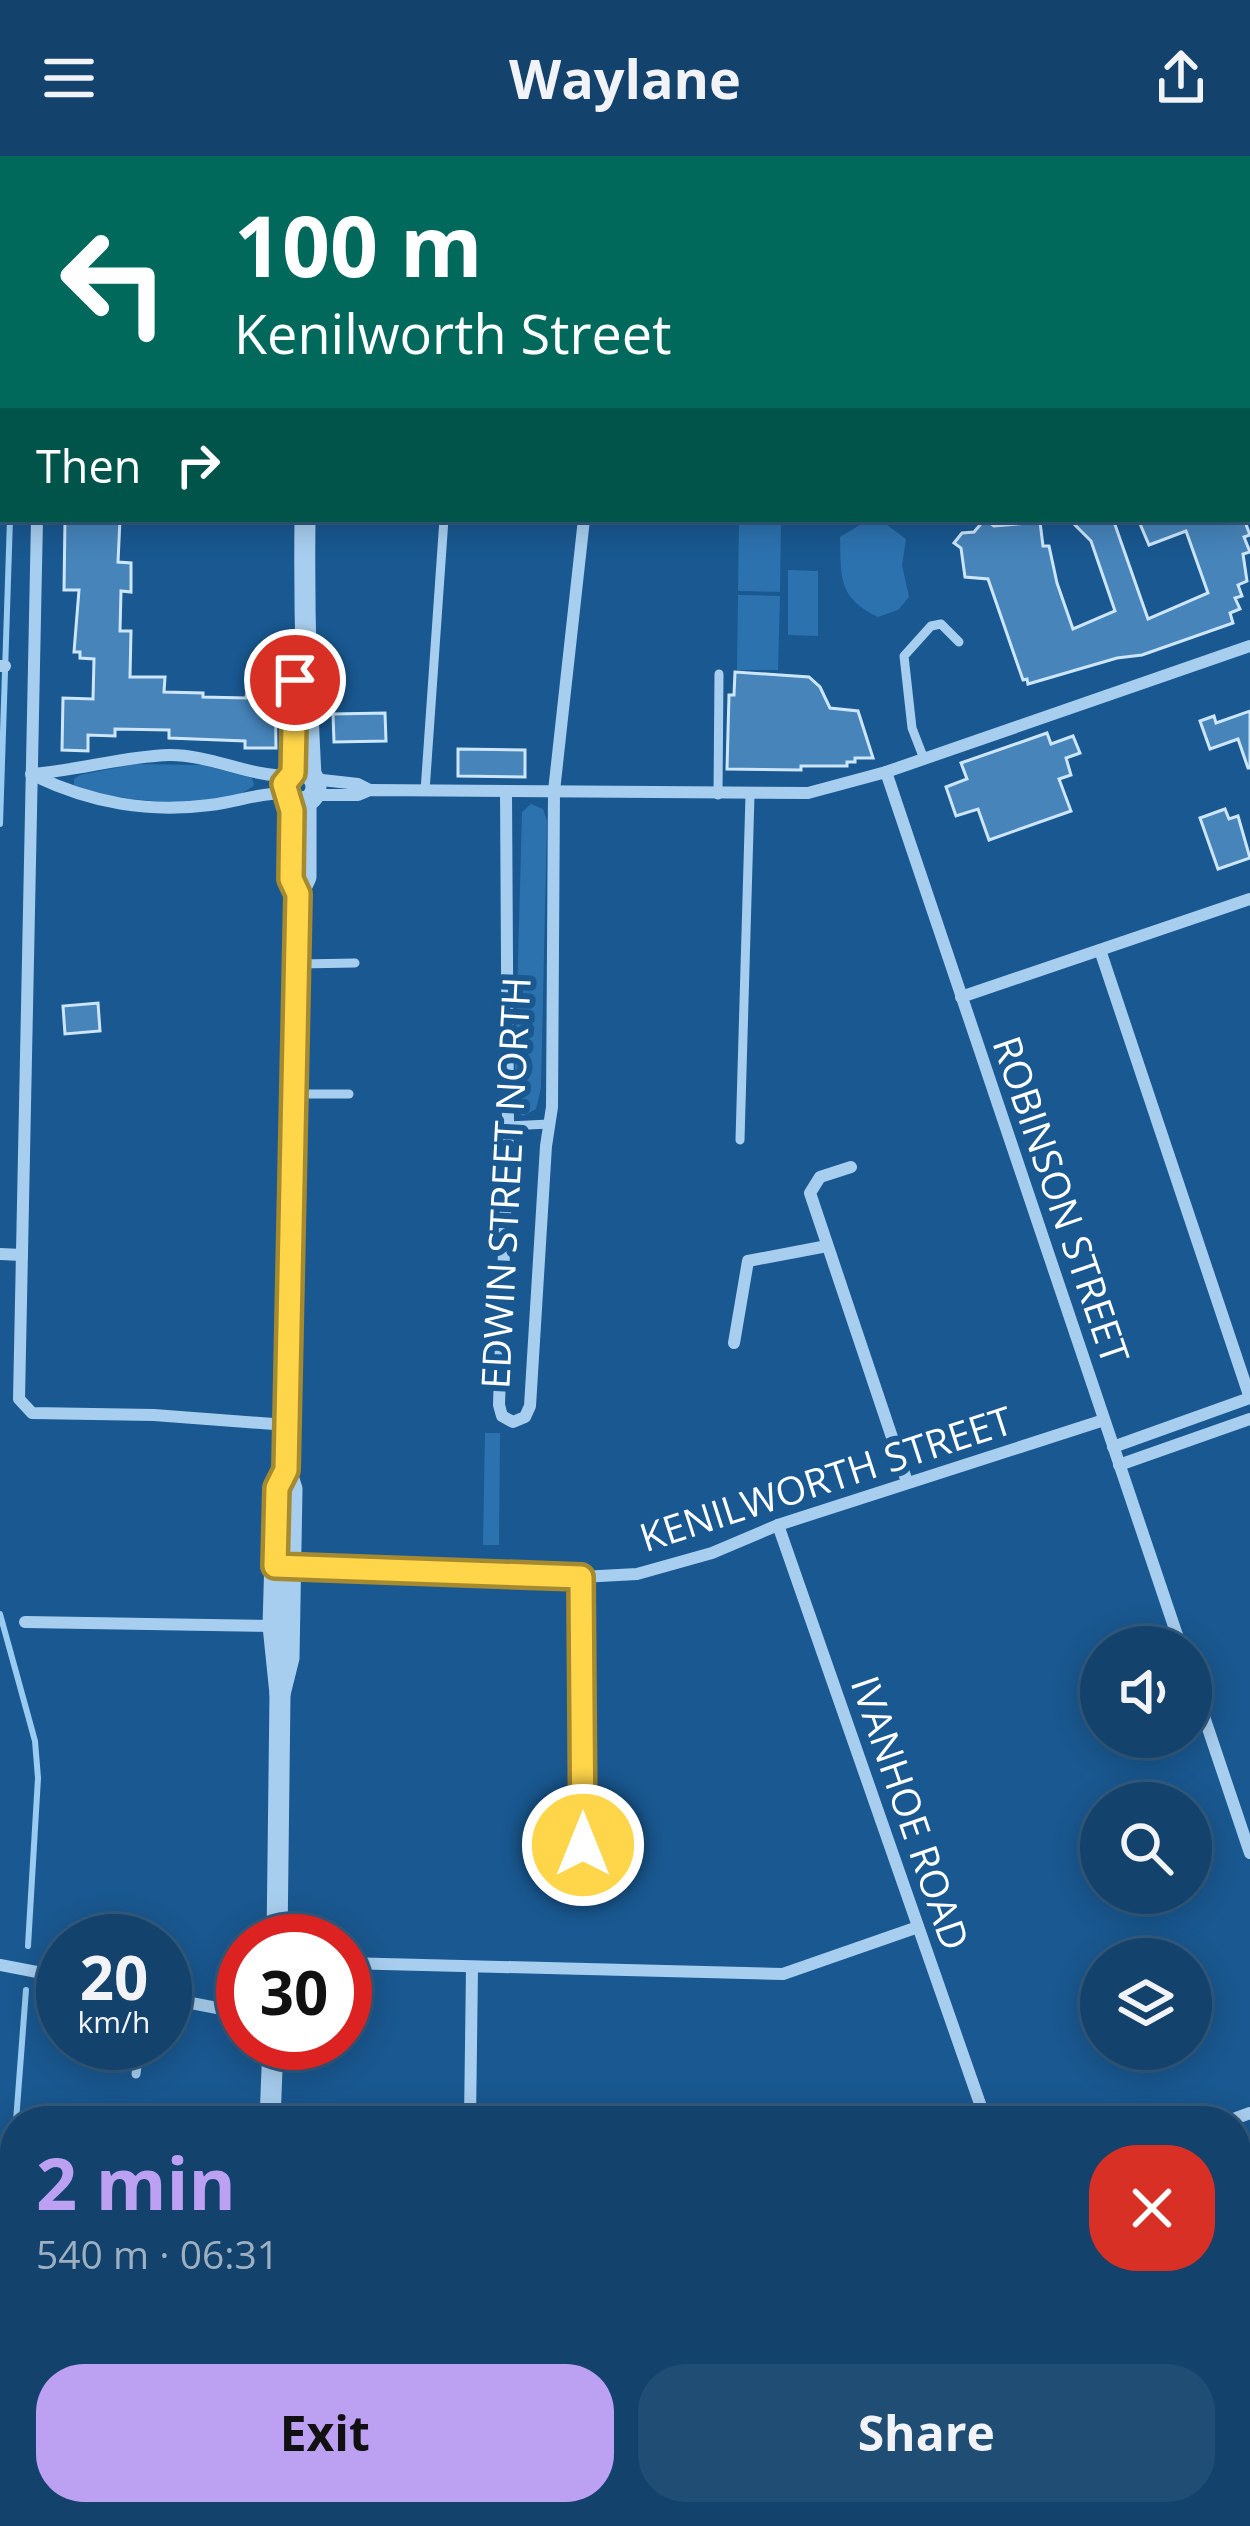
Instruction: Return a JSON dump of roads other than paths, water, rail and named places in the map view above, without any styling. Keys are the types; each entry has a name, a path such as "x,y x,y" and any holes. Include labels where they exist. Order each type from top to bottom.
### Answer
{"street":[{"path":"37,522 19,1400 32,1413 154,1415 286,1425"},
{"path":"277,1914 280,1694 289,1658 282,1627 292,1489 286,1470 286,1425 296,964 298,894 306,877 295,680 304,649 305,522"},
{"name":"EDWIN STREET NORTH","path":"506,793 508,1126 499,1405 502,1417 513,1421 525,1418 530,1406 549,1124 554,791 584,522"},
{"path":"31,774 69,792 130,807 179,808 300,786 358,784 370,790 506,793 808,793 886,772 1250,646"},
{"path":"31,774 171,755 213,759 300,786"},
{"name":"ROBINSON STREET","path":"886,772 1173,1626"},
{"path":"962,997 1250,899"},
{"path":"1100,950 1250,1398 1113,1447"},
{"path":"851,1167 820,1177 810,1193 907,1482"},
{"path":"734,1343 748,1261 827,1246"},
{"path":"0,1254 22,1255"},
{"path":"1119,1465 1250,1419"},
{"name":"KENILWORTH STREET","path":"283,1567 581,1577 638,1574 1104,1420"},
{"name":"IVANHOE ROAD","path":"778,1525 981,2106"},
{"path":"581,1577 583,1845"},
{"path":"25,1622 282,1627"},
{"path":"1212,1740 1250,1852"},
{"path":"372,1964 783,1974 918,1928"},
{"path":"0,1965 36,1972"},
{"path":"470,2106 472,1968"},
{"path":"271,2106 272,2070"}],"lane":[{"path":"425,791 444,522"},
{"path":"924,759 912,728 904,656 931,626 941,624 959,642"},
{"path":"718,795 719,674"},
{"path":"67,770 62,778 69,792"},
{"path":"251,797 261,785 252,771"},
{"path":"740,1140 750,794"},
{"path":"296,964 355,963"},
{"path":"293,1094 349,1094"},
{"path":"508,1126 549,1124"},
{"path":"136,2074 137,2070"}],"waterway":[{"path":"0,824 10,522"},
{"path":"0,1614 35,1741 38,1778 28,1946"},
{"path":"17,2106 26,1990"}]}
